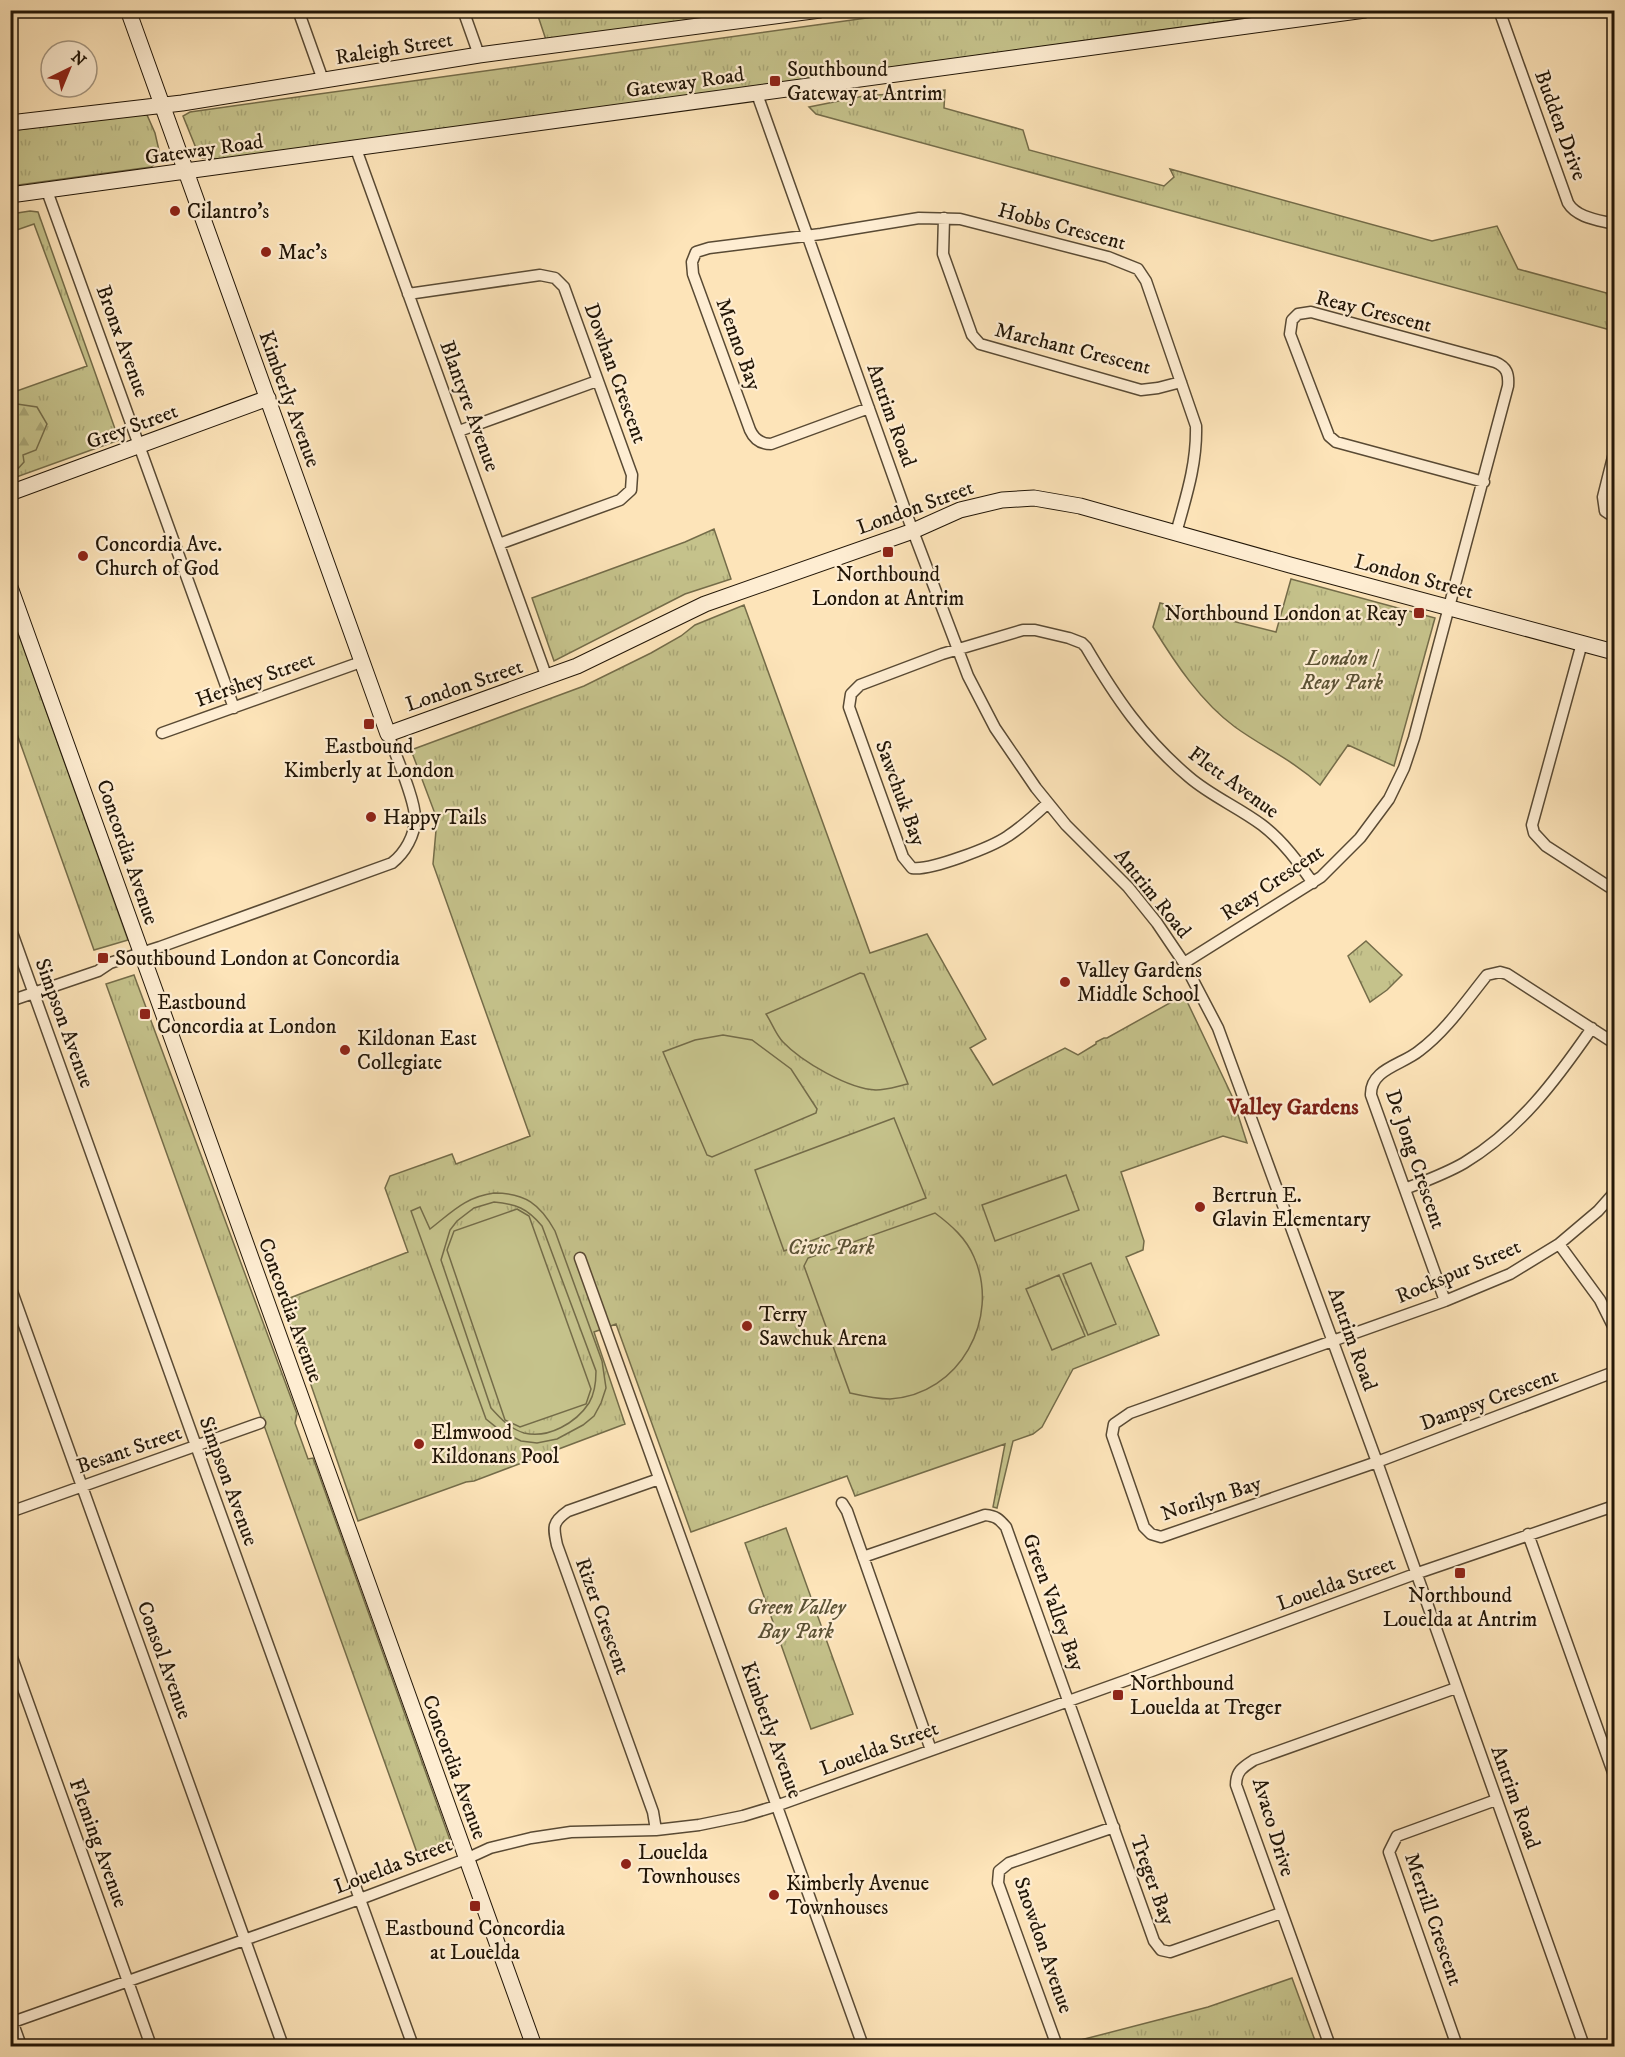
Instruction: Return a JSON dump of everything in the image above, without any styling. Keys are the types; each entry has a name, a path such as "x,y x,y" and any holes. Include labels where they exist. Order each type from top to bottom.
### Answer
{"street":[{"name":"Kimberly Avenue","path":"128,10 160,105 268,398 415,811 414,828 404,852 392,863 141,952"},
{"path":"298,10 323,81"},
{"path":"463,10 479,55"},
{"name":"Raleigh Street","path":"10,123 160,105 479,55 820,10"},
{"name":"Gateway Road","path":"10,195 1365,10"},
{"name":"Budden Drive","path":"1499,10 1568,203 1578,214 1614,224"},
{"name":"Antrim Road","path":"757,94 913,531 968,676 995,728 1023,771 1066,825 1108,865 1157,923 1184,963 1214,1020 1232,1063 1377,1462 1584,2046"},
{"name":"Blantyre Avenue","path":"356,148 547,678"},
{"name":"Bronx Avenue","path":"48,191 234,708"},
{"name":"Hobbs Crescent","path":"807,235 919,218 960,219 1097,254 1138,269 1146,281 1196,426 1197,448 1194,470 1176,533"},
{"name":"Marchant Crescent","path":"944,218 943,254 972,335 980,344 1141,390 1181,382"},
{"name":"Menno Bay","path":"807,235 709,248 696,252 692,262 693,274 750,430 755,438 762,443 771,444 869,408"},
{"name":"Dowhan Crescent","path":"408,294 540,275 555,278 564,287 632,476 631,490 621,500 499,544"},
{"name":"Reay Crescent","path":"1184,963 1313,883 1348,852 1384,807 1399,779 1411,748 1484,482 1508,386 1508,373 1505,368 1495,362 1311,312 1298,314 1292,320 1290,334 1329,436 1336,442 1484,482"},
{"path":"459,431 597,381"},
{"name":"Grey Street","path":"10,493 268,398"},
{"path":"1614,453 1603,497 1605,511 1614,516"},
{"name":"London Street","path":"388,734 547,678 608,652 705,604 913,531 960,510 1002,500 1034,498 1080,506 1614,652"},
{"name":"Concordia Avenue","path":"10,587 534,2046"},
{"name":"Flett Avenue","path":"957,651 1023,630 1035,630 1082,643 1124,709 1170,760 1190,778 1270,832 1288,849 1313,883"},
{"path":"1582,643 1532,825 1534,833 1546,846 1614,890"},
{"name":"Sawchuk Bay","path":"957,651 942,654 860,685 851,694 849,701 849,707 907,863 912,868 928,868 998,842 1048,803"},
{"name":"Hershey Street","path":"162,733 362,662"},
{"name":"Simpson Avenue","path":"10,927 413,2046"},
{"path":"10,1001 98,971 110,963 141,952"},
{"name":"De Jong Crescent","path":"1445,1301 1371,1095 1372,1082 1382,1072 1418,1053 1432,1040 1487,975 1500,972 1507,974 1614,1043"},
{"path":"1405,1189 1462,1165 1498,1140 1539,1099 1592,1028"},
{"name":"Rockspur Street","path":"1332,1340 1445,1301 1510,1274 1559,1244 1598,1211 1614,1194"},
{"path":"1559,1244 1604,1306 1614,1328"},
{"name":"Kimberly Avenue","path":"580,1258 863,2046"},
{"name":"Consol Avenue","path":"10,1287 283,2046"},
{"name":"Norilyn Bay","path":"1332,1340 1130,1413 1114,1424 1112,1435 1144,1527 1151,1534 1161,1537 1377,1462"},
{"name":"Dampsy Crescent","path":"1377,1462 1614,1372"},
{"name":"Besant Street","path":"10,1512 260,1423"},
{"name":"Rizer Crescent","path":"657,1830 553,1528 559,1517 568,1511 659,1479"},
{"path":"842,1503 847,1511 931,1750"},
{"name":"Louelda Street","path":"11,2021 360,1899 490,1848 543,1835 579,1831 657,1830 709,1823 776,1806 1415,1574 1614,1506"},
{"name":"Green Valley Bay","path":"863,1557 985,1515 994,1515 999,1518 1006,1527 1068,1701"},
{"path":"1528,1534 1612,1759 1614,1775"},
{"name":"Fleming Avenue","path":"10,1652 151,2046"},
{"name":"Avaco Drive","path":"1330,2046 1236,1785 1236,1776 1241,1768 1254,1760 1456,1688"},
{"name":"Treger Bay","path":"1068,1701 1154,1941 1161,1950 1170,1952 1281,1913"},
{"name":"Merrill Crescent","path":"1457,2046 1389,1852 1397,1836 1496,1800"},
{"name":"Snowdon Avenue","path":"1057,2046 998,1883 999,1871 1009,1863 1114,1827"},
{"path":"11,2021 21,2046"}],"green space":[{"path":"536,10 750,11 546,40"},
{"path":"917,11 1301,11 224,159 200,158 183,116 190,112"},
{"path":"945,90 944,108 1023,130 1029,150 1164,186 1174,177 1170,169 1432,241 1497,226 1518,269 1614,295 1614,331 816,114 809,107 864,96"},
{"path":"138,113 147,115 155,133 161,159 151,167 11,186 10,131"},
{"path":"38,212 119,440 11,479 11,393 87,366 34,224 11,232 11,214"},
{"path":"10,403 37,407 47,424 36,450 23,455 24,462 15,472 11,469"},
{"path":"714,529 731,579 685,594 554,661 532,598 685,542"},
{"name":"London / Reay Park","path":"1291,579 1435,618 1394,766 1348,745 1320,785 1299,768 1235,727 1211,706 1170,654 1153,627 1160,603 1276,632"},
{"name":"Civic Park","path":"744,605 870,953 927,934 986,1039 970,1048 993,1085 1065,1048 1078,1055 1096,1042 1184,995 1232,1096 1247,1143 1223,1136 1121,1172 1144,1241 1143,1250 1126,1257 1159,1335 1073,1369 1042,1427 1033,1434 1013,1441 997,1508 993,1507 1005,1444 855,1496 847,1476 691,1532 616,1324 594,1332 625,1424 474,1481 358,1521 282,1301 408,1252 385,1188 390,1176 452,1154 456,1164 530,1136 433,864 437,819 411,750 584,686 651,653 695,625"},
{"path":"11,613 128,940 94,950 11,717"},
{"path":"1366,941 1402,975 1370,1002 1348,956"},
{"path":"860,973 864,974 908,1084 876,1090 840,1080 791,1050 781,1039 766,1014"},
{"path":"134,975 297,1414 295,1423 308,1459 313,1458 450,1840 443,1843 446,1852 420,1861 106,984"},
{"path":"723,1035 752,1040 791,1069 817,1109 816,1113 712,1157 707,1155 663,1052 695,1040"},
{"path":"894,1118 926,1198 784,1251 755,1170"},
{"path":"1066,1175 1079,1210 995,1241 982,1205"},
{"path":"494,1193 514,1195 530,1202 544,1214 555,1231 602,1361 606,1388 594,1416 583,1425 557,1439 537,1443 521,1441 501,1431 486,1419 411,1211 420,1207 430,1229 459,1206","holes":["494,1202 526,1211 542,1226 596,1371 594,1392 589,1403 569,1423 542,1434 524,1433 514,1429 491,1408 441,1260 450,1230 457,1221 474,1208"]},
{"path":"517,1209 529,1216 591,1389 586,1404 520,1427 505,1420 447,1250 454,1231"},
{"path":"935,1213 962,1238 974,1257 981,1280 982,1304 978,1328 968,1349 954,1368 936,1384 915,1394 890,1399 850,1393 804,1266 808,1258"},
{"path":"1091,1263 1116,1324 1088,1335 1063,1274"},
{"path":"1059,1275 1085,1336 1052,1350 1026,1289"},
{"name":"Green Valley Bay Park","path":"786,1528 853,1714 811,1729 745,1543"},
{"path":"1292,1978 1317,2046 1070,2046 1073,2042 1208,2007"}],"place":[{"name":"Southbound Gateway at Antrim","path":"775,81"},
{"name":"Cilantro's","path":"175,211"},
{"name":"Mac's","path":"266,252"},
{"name":"Northbound London at Antrim","path":"888,552"},
{"name":"Concordia Ave. Church of God","path":"83,556"},
{"name":"Northbound London at Reay","path":"1419,613"},
{"name":"Eastbound Kimberly at London","path":"369,724"},
{"name":"Happy Tails","path":"371,817"},
{"name":"Southbound London at Concordia","path":"103,958"},
{"name":"Valley Gardens Middle School","path":"1065,982"},
{"name":"Eastbound Concordia at London","path":"145,1014"},
{"name":"Kildonan East Collegiate","path":"345,1050"},
{"name":"Bertrun E. Glavin Elementary","path":"1200,1207"},
{"name":"Terry Sawchuk Arena","path":"747,1326"},
{"name":"Elmwood Kildonans Pool","path":"419,1444"},
{"name":"Northbound Louelda at Antrim","path":"1460,1573"},
{"name":"Northbound Louelda at Treger","path":"1118,1695"},
{"name":"Louelda Townhouses","path":"626,1864"},
{"name":"Kimberly Avenue Townhouses","path":"774,1895"},
{"name":"Eastbound Concordia at Louelda","path":"475,1906"}],"district":[{"name":"Valley Gardens","path":"1293,1106"}]}
